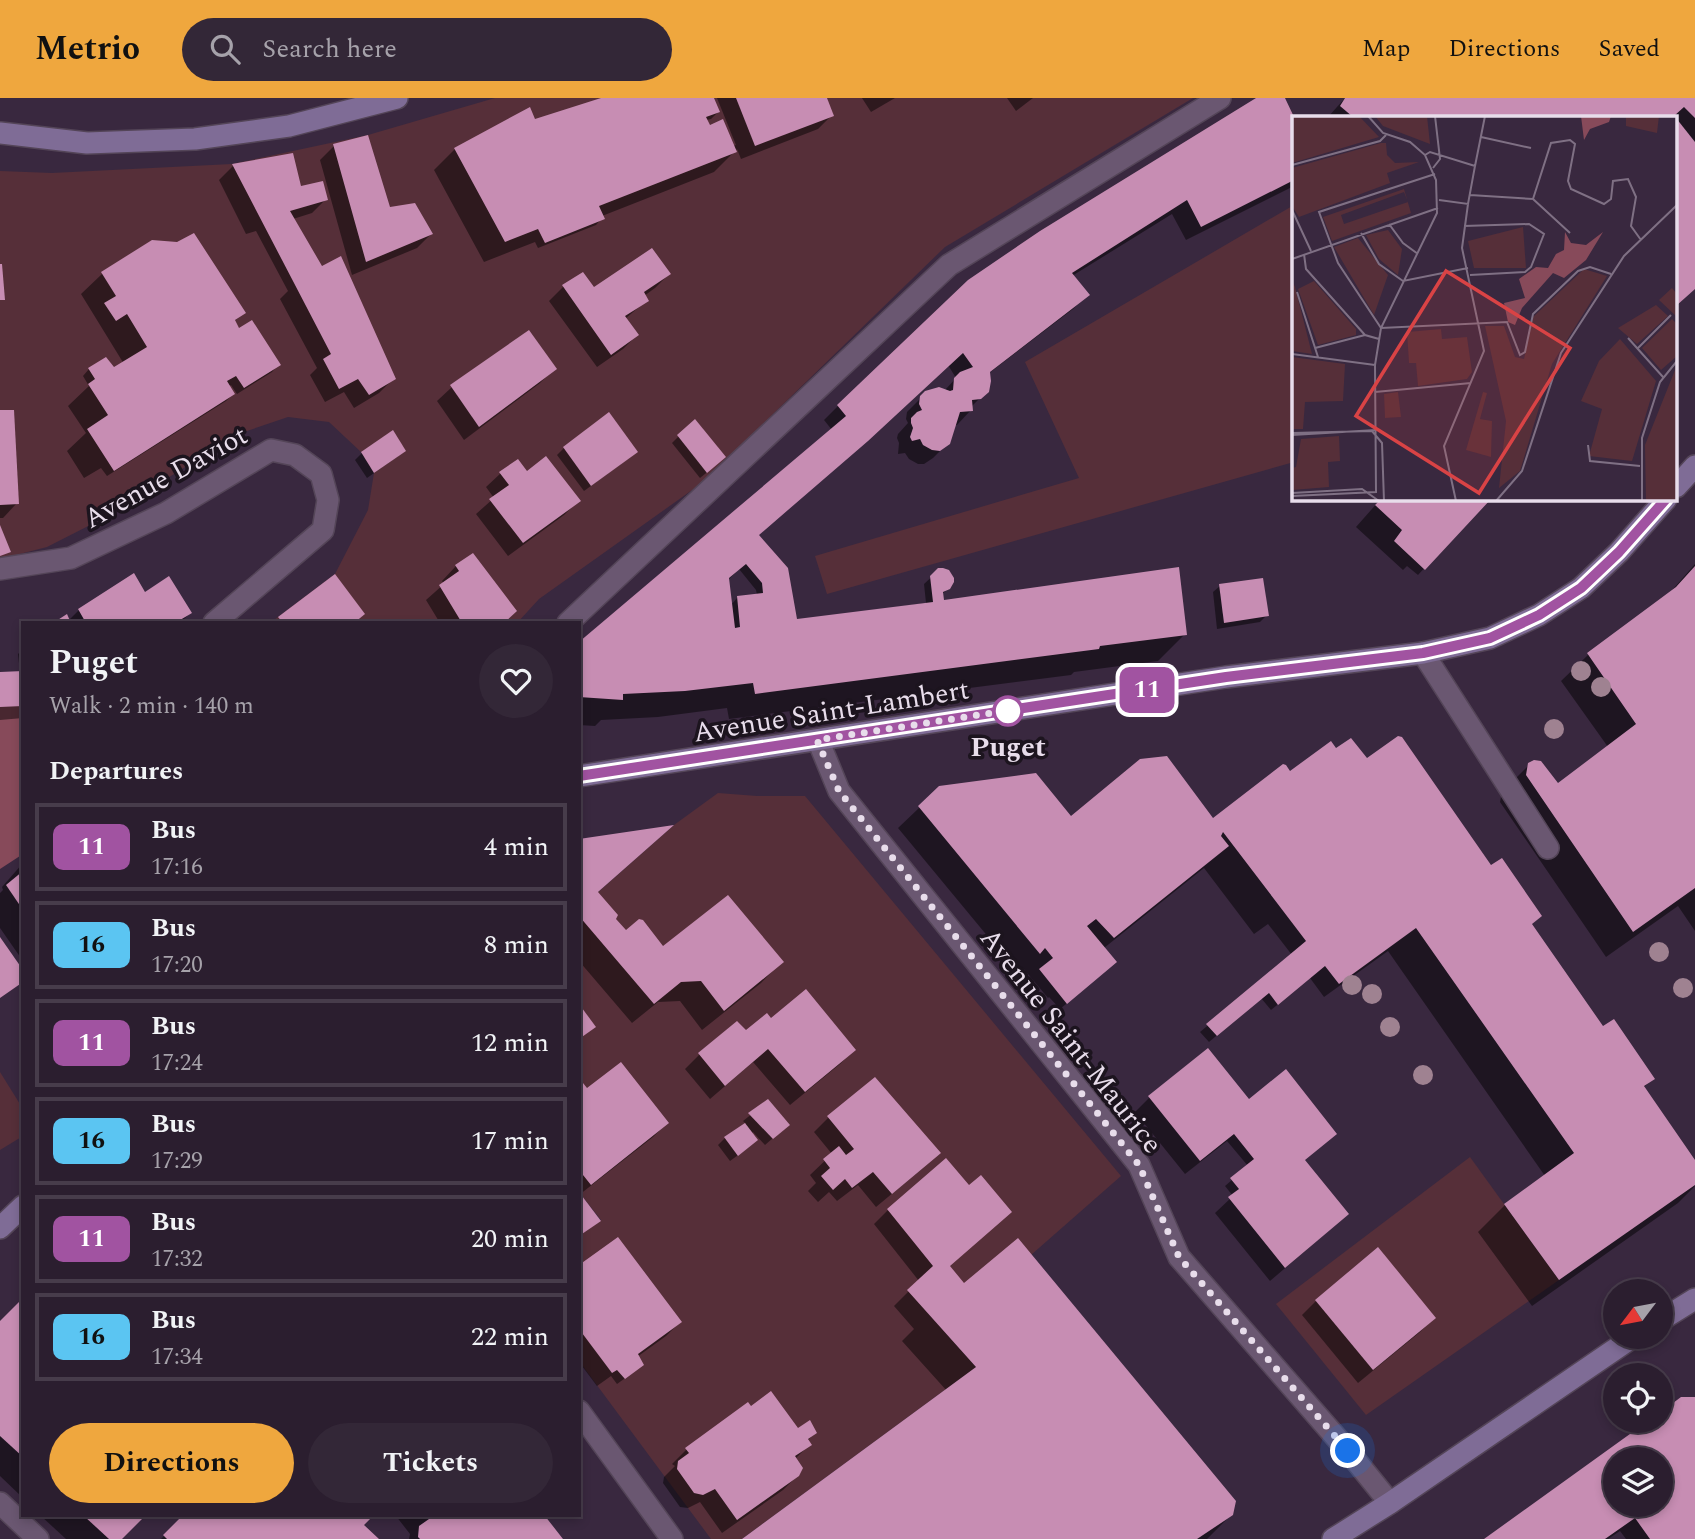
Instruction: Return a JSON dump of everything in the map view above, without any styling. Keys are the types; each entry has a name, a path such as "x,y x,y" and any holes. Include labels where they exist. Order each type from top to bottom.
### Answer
{"street":[{"path":"0,133 87,144 195,139 289,126 397,98"},
{"path":"570,621 949,265 1220,98"},
{"name":"Avenue Daviot","path":"0,569 71,558 166,513 271,450 295,455 321,474 328,500 323,530 216,621"},
{"path":"1678,485 1695,466"},
{"name":"Avenue Saint-Lambert","path":"581,776 1226,677 1423,653 1490,638 1539,615 1581,588 1619,552 1665,500"},
{"path":"1423,653 1548,848"},
{"name":"Avenue Saint-Maurice","path":"817,740 839,791 1139,1165 1179,1257 1390,1503"},
{"path":"0,1228 21,1208"},
{"path":"1673,1313 1695,1299"},
{"path":"1333,1539 1615,1349"},
{"path":"581,1414 672,1539"},
{"path":"0,1503 38,1539"}],"shaded area":[{"path":"495,98 1193,98 945,247 702,483 539,599 519,621 273,621 335,574 368,510 374,473 361,452 329,422 288,417 238,434 102,519 47,547 0,559 0,171 52,173 232,164 368,135"},
{"path":"1292,206 1292,463 827,594 815,556 1079,478 1025,362"},
{"path":"21,705 21,855 0,869 0,706"},
{"path":"718,793 805,796 1121,1176 1031,1255 928,1313 976,1367 742,1539 711,1539 581,1364 581,1235 601,1220 581,1195 581,907 674,825"},
{"path":"0,1072 21,1106 21,1137 0,1150"},
{"path":"1470,1157 1559,1280 1366,1415 1276,1304"}],"building":[{"path":"601,98 714,98 720,112 706,117 710,125 723,119 737,152 599,206 605,219 545,243 538,229 505,242 454,148 530,107 535,119"},
{"path":"736,98 827,98 834,116 755,146"},
{"path":"1256,98 1285,98 1294,116 1292,181 1201,227 1187,200 1072,273 1090,295 990,372 989,392 981,399 972,400 973,411 960,412 950,444 940,451 923,445 920,439 912,441 911,418 922,410 919,404 920,396 925,391 939,387 953,390 954,378 960,372 973,367 963,353 868,441 759,535 788,568 797,619 933,602 930,576 938,568 949,570 954,578 950,589 943,592 944,600 1179,567 1187,635 755,694 753,683 685,691 623,694 623,700 581,697 581,640 846,416 837,405 968,280 1040,231","holes":["746,564 762,583 763,593 737,596 740,627 735,628 729,578"]},
{"path":"1345,98 1695,98 1695,118 1684,107 1674,116 1352,116 1340,106"},
{"path":"1678,121 1695,142 1695,289 1678,304"},
{"path":"368,135 390,207 415,203 433,234 366,262 333,144"},
{"path":"293,153 301,186 323,181 328,200 290,211 322,266 341,256 396,379 369,395 358,379 339,389 323,359 331,354 232,164"},
{"path":"194,233 246,313 235,320 239,328 252,320 281,365 244,388 236,376 227,381 235,394 114,471 87,429 108,415 88,384 95,379 88,368 106,357 114,367 147,347 127,314 116,321 104,303 116,296 101,272 152,240 177,242"},
{"path":"652,248 671,274 644,292 649,301 625,316 639,335 611,355 562,285 583,272 594,287"},
{"path":"2,264 5,300 0,300"},
{"path":"529,330 557,369 479,427 450,385"},
{"path":"0,410 14,410 19,504 0,505"},
{"path":"609,412 638,452 591,486 563,447"},
{"path":"695,419 726,457 707,473 677,435"},
{"path":"393,430 406,451 374,473 361,452"},
{"path":"546,456 581,501 523,543 489,499 509,485 499,472 518,459 527,471"},
{"path":"1380,500 1490,500 1425,570 1394,541 1402,530 1375,505"},
{"path":"0,525 11,552 0,556"},
{"path":"473,553 517,611 506,621 461,621 439,585 459,571 455,565"},
{"path":"1695,566 1695,888 1633,932 1526,775 1528,763 1541,761 1558,783 1636,724 1587,653 1676,587"},
{"path":"134,573 145,592 169,576 192,613 178,621 85,621 78,609"},
{"path":"335,574 365,614 356,621 281,621 278,617"},
{"path":"1263,578 1269,616 1224,623 1219,584"},
{"path":"67,614 70,621 56,621"},
{"path":"21,671 21,706 0,707 0,672"},
{"path":"1398,736 1402,737 1491,865 1502,858 1542,916 1532,924 1603,1026 1614,1019 1655,1079 1644,1086 1695,1160 1695,1185 1559,1280 1504,1204 1574,1153 1416,928 1339,984 1325,966 1278,1005 1269,993 1217,1036 1206,1024 1306,941 1223,832 1221,836 1229,846 1114,938 1096,919 1087,926 1117,962 1067,1004 1039,969 1053,958 1045,948 1040,954 918,806 939,786 1036,773 1071,816 1140,759 1167,756 1213,818 1283,764 1290,771 1331,741 1336,748 1351,738 1367,758"},
{"path":"674,825 598,892 618,915 616,919 626,930 639,919 643,920 663,946 728,895 784,962 724,1011 701,981 681,982 654,1004 581,918 581,839"},
{"path":"21,873 21,907 6,885"},
{"path":"0,937 21,967 21,983 0,998"},
{"path":"806,989 856,1050 805,1092 768,1049 725,1086 698,1053 737,1021 746,1030 767,1013 771,1018"},
{"path":"581,1007 596,1027 581,1038"},
{"path":"1208,1048 1249,1099 1286,1069 1337,1134 1305,1160 1349,1214 1285,1268 1228,1197 1239,1189 1230,1178 1254,1159 1234,1134 1200,1161 1148,1096"},
{"path":"621,1062 669,1123 591,1185 581,1172 581,1080 587,1088"},
{"path":"875,1077 941,1153 892,1194 873,1172 852,1188 845,1179 833,1190 821,1176 830,1168 823,1159 839,1146 846,1155 854,1149 827,1116"},
{"path":"768,1099 790,1125 773,1139 748,1113"},
{"path":"745,1123 758,1140 738,1156 724,1137"},
{"path":"946,1158 969,1185 981,1175 1012,1212 950,1266 964,1283 1018,1238 1236,1501 1233,1515 1197,1539 742,1539 976,1367 907,1290 933,1266 887,1209"},
{"path":"581,1195 601,1221 581,1235"},
{"path":"618,1237 682,1322 638,1354 644,1365 625,1379 617,1370 612,1373 581,1332 581,1264"},
{"path":"1378,1247 1436,1318 1373,1370 1315,1300"},
{"path":"21,1300 21,1455 0,1436 0,1321"},
{"path":"771,1391 798,1428 810,1420 817,1433 808,1439 812,1445 795,1456 803,1468 799,1476 737,1520 715,1489 703,1495 694,1493 677,1469 678,1461 689,1453 685,1448 748,1402 751,1406"},
{"path":"1681,1397 1695,1397 1695,1539 1650,1539 1635,1518 1605,1539 1484,1539 1603,1453 1603,1517 1673,1517 1673,1447 1612,1447 1631,1433 1673,1433 1673,1403"},
{"path":"85,1517 144,1517 122,1539 109,1539"},
{"path":"181,1517 372,1517 364,1525 379,1539 167,1539 163,1535"},
{"path":"546,1517 563,1539 420,1539 419,1526 429,1519"}],"bus line":[{"name":"11","path":"581,776 1226,677 1423,653 1490,638 1539,615 1581,588 1619,552 1665,500"}],"place":[{"name":"Puget","path":"1008,711"}],"route":[{"path":"1008,711 1017,709 817,740 839,791 1139,1165 1179,1257 1348,1451"}]}
